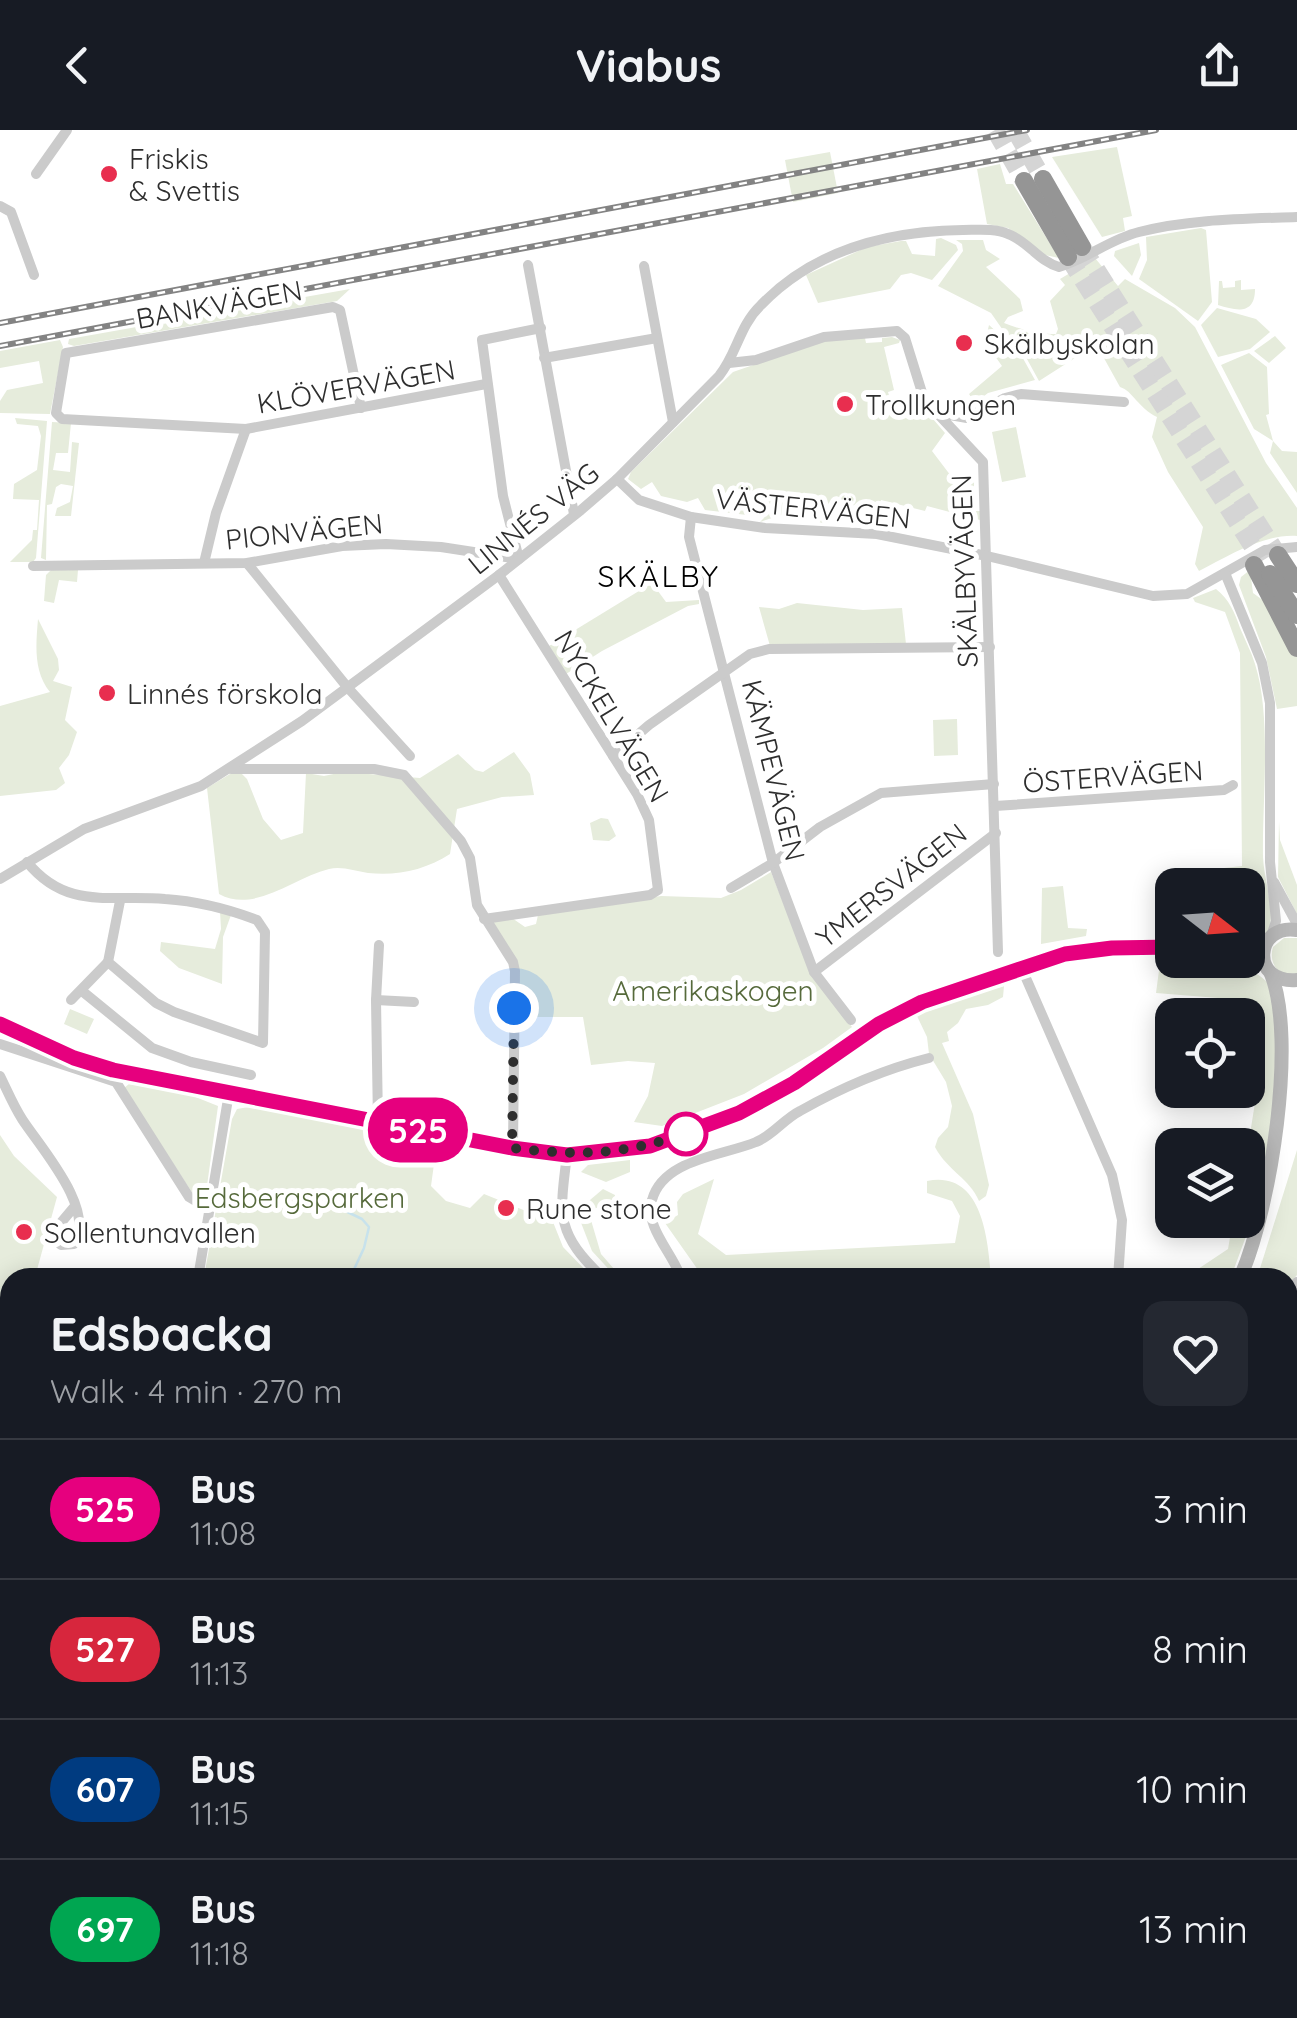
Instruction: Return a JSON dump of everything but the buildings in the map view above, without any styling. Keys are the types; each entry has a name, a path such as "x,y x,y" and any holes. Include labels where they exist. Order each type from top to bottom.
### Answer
{"highway":[{"path":"1034,180 1075,252"},
{"path":"1279,558 1297,584"},
{"path":"1279,558 1297,615"},
{"path":"1279,558 1297,648"}],"street":[{"path":"36,174 67,130"},
{"path":"0,206 11,212 34,275"},
{"path":"729,363 743,325 761,304 801,272 862,243 931,232 996,231 1008,234 1059,267 1138,232 1192,222 1297,218"},
{"path":"528,265 574,514"},
{"path":"644,266 673,422"},
{"name":"BANKVÄGEN","path":"66,353 333,307 340,310 361,408"},
{"path":"518,559 503,496 482,340 540,328"},
{"name":"SKÄLBYVÄGEN","path":"729,363 756,360 824,336 897,331 905,338 918,386 933,412 982,462 998,952"},
{"path":"544,358 657,338"},
{"name":"KLÖVERVÄGEN","path":"66,353 56,413 62,419 246,429 486,384"},
{"name":"LINNÉS VÄG","path":"1,876 84,829 201,786 348,688 499,576 617,480 729,363"},
{"path":"933,412 966,418 1020,394 1124,402"},
{"path":"204,563 216,513 246,429"},
{"name":"VÄSTERVÄGEN","path":"617,480 639,500 691,517 765,528 877,534 1154,596 1187,594 1265,550 1279,558"},
{"name":"KÄMPEVÄGEN","path":"691,517 689,537 773,863 814,972 850,1020"},
{"name":"PIONVÄGEN","path":"33,566 247,563 342,546 386,544 441,547 518,559"},
{"path":"247,563 348,688 410,756"},
{"path":"1224,573 1262,663 1270,702 1270,862 1276,913 1263,951 1268,972 1286,998 1292,1084 1277,1166 1243,1268"},
{"name":"NYCKELVÄGEN","path":"484,919 658,890 650,820 499,576"},
{"path":"613,756 648,725 750,654 769,649 990,648"},
{"path":"230,769 374,769 404,774 434,806 470,858 478,906 515,971 512,1148"},
{"name":"ÖSTERVÄGEN","path":"730,888 773,863 820,827 880,793 994,784"},
{"name":"ÖSTERVÄGEN","path":"995,806 1224,790 1233,784"},
{"name":"YMERSVÄGEN","path":"814,972 996,832"},
{"path":"27,862 40,878 86,898 193,902 258,920 266,932 263,1044 167,1009 108,962"},
{"path":"1265,940 1284,928 1297,927 1282,902 1270,862"},
{"path":"70,1000 108,962 120,901"},
{"path":"378,1122 379,945"},
{"path":"0,1024 74,1058 113,1070 512,1148 567,1155 650,1146 739,1113 794,1083 879,1024 922,1002 1036,962 1088,950 1155,948"},
{"path":"1022,969 1155,954"},
{"path":"1022,969 1112,1175 1122,1220 1119,1268"},
{"path":"1265,970 1279,979 1297,980"},
{"path":"82,991 152,1048 190,1062 252,1075"},
{"path":"376,1000 414,1002"},
{"path":"0,1044 116,1082 190,1196 209,1209"},
{"path":"676,1268 650,1216 651,1200 663,1178 724,1151 758,1142 798,1112 900,1065 929,1058"},
{"path":"0,1076 18,1113 56,1166 75,1206"},
{"path":"200,1268 228,1093"},
{"path":"1252,1268 1290,1147"},
{"path":"567,1155 562,1204 568,1236 576,1251 594,1268"}],"green space":[{"path":"1117,147 1132,216 1123,218 1125,231 1102,237 1052,157"},
{"path":"830,152 838,193 793,202 785,160"},
{"path":"1000,164 1006,184 1013,184 1059,258 1045,255 1008,228 987,224 977,169"},
{"path":"1206,230 1212,302 1198,321 1139,279 1147,260 1146,237"},
{"path":"941,238 958,250 932,280 911,273 901,275 890,289 818,303 806,275 867,247 901,241 906,241 912,254 935,256 936,239"},
{"path":"956,240 983,240 986,250 1000,259 986,267 1020,299 1023,311 1004,323 1016,327 1056,334 1050,301 1065,285 1060,279 1095,258 1118,286 1125,279 1175,308 1195,327 1266,463 1297,508 1297,536 1259,542 1199,571 1195,564 1203,527 1168,472 1152,437 1157,417 1120,387 1100,351 1075,358 1039,381 1022,350 991,313 938,286 963,251"},
{"path":"1139,243 1141,255 1132,276 1114,256 1115,251"},
{"path":"1241,280 1241,290 1255,289 1252,303 1244,309 1218,305 1219,281 1223,288 1235,287 1235,281"},
{"path":"350,289 337,301 68,344 69,339"},
{"path":"1217,308 1256,319 1270,332 1250,349 1218,357 1201,325"},
{"path":"989,325 1020,353 1035,380 988,393 975,403 969,394 1002,366 985,342"},
{"path":"1275,336 1286,348 1269,363 1254,351"},
{"path":"892,337 899,343 884,347 894,390 888,392 894,413 921,405 945,433 932,451 954,480 974,481 974,511 980,511 980,520 927,506 925,511 881,500 877,515 871,520 841,517 826,524 812,520 811,514 781,515 760,522 764,518 757,505 747,515 705,510 698,498 687,502 661,496 652,482 641,489 628,479 733,372 832,338 865,338 866,343"},
{"path":"60,340 63,347 50,414 0,413 0,401 7,390 43,383 39,361 0,368 0,351"},
{"path":"1249,353 1267,367 1266,415 1273,441 1254,429 1221,365"},
{"path":"15,418 47,421 36,558 33,562 10,562 32,540 33,530 37,530 39,500 13,499 14,484 37,470 41,436 38,426 17,424"},
{"path":"52,422 71,423 68,453 56,453 53,470 70,472 72,442 79,443 71,516 55,516 57,508 70,502 73,486 56,487 52,504 47,505 46,560 41,558"},
{"path":"1016,427 1026,477 1002,482 992,432"},
{"path":"1273,441 1282,451 1297,452 1297,493 1270,453"},
{"path":"51,570 78,570 77,582 59,580 54,603 44,601 46,575"},
{"path":"1250,570 1253,593 1264,601 1297,656 1297,706 1277,709 1266,657 1239,585 1241,577"},
{"path":"652,583 666,602 699,600 699,604 602,651 566,674 549,646"},
{"path":"1216,589 1225,597 1252,655 1260,685 1265,759 1265,868 1224,868 1242,866 1240,653 1225,612 1193,598"},
{"path":"797,603 863,610 902,608 906,644 770,646 759,607 779,609"},
{"path":"38,619 58,659 59,670 53,681 72,687 65,720 77,732 69,755 59,768 65,783 56,790 0,796 0,706 50,692 38,666"},
{"path":"957,719 958,755 934,756 933,720"},
{"path":"514,752 530,774 534,795 502,797 457,809 450,854 441,860 390,874 329,869 246,900 219,894 207,788 230,774 241,773 247,779 263,819 281,840 303,833 306,773 420,778 458,754 475,770 483,772"},
{"path":"608,819 616,836 609,841 593,840 590,823"},
{"path":"1279,821 1280,840 1297,885 1297,914 1278,877"},
{"name":"Amerikaskogen","path":"771,872 807,963 852,1027 744,1094 662,1126 634,1122 648,1096 655,1063 591,1065 583,1017 516,1017 517,966 490,921 512,918 525,927 536,924 538,915 661,896 721,898"},
{"path":"1265,872 1271,915 1265,934"},
{"path":"1063,886 1068,928 1087,929 1086,936 1041,944 1042,888"},
{"path":"220,911 231,915 223,937 222,984 179,968 160,951 161,942 215,949 221,929"},
{"path":"1284,938 1297,938 1297,974 1280,972 1274,964 1273,947"},
{"path":"1158,978 1263,978 1277,994 1273,1163 1265,1185 1265,1128 1251,1128 1254,1108 1265,1108 1265,998 1156,993"},
{"path":"1004,986 1003,997 966,1009 947,1032 949,1041 942,1043 973,1114 989,1185 986,1196 979,1201 935,1147 948,1127 952,1106 946,1082 929,1054 927,1037 917,1016 930,1006"},
{"path":"70,1009 94,1019 87,1034 64,1024"},
{"path":"129,1084 188,1094 218,1106 206,1193 193,1194 124,1088"},
{"name":"Edsbergsparken","path":"249,1107 437,1142 431,1186 446,1201 470,1208 484,1194 553,1222 563,1247 583,1268 206,1268 237,1109"},
{"name":"Sollentunavallen","path":"0,1135 14,1156 57,1197 37,1268 0,1268"},
{"path":"1297,1150 1297,1268 1260,1268"},
{"path":"630,1160 630,1172 606,1182 581,1172 588,1165"},
{"path":"714,1179 698,1234 726,1255 955,1243 960,1216 952,1201 927,1193 927,1181 945,1180 960,1186 979,1210 990,1268 697,1268 665,1223 678,1215 677,1202 683,1194"},
{"path":"603,1189 615,1195 614,1204 588,1210 601,1254 613,1268 608,1268 592,1251 577,1211"},
{"path":"1230,1238 1245,1238 1234,1268 1200,1268 1228,1249"}],"waterway":[{"path":"333,1205 362,1219 369,1227 355,1268"}],"tunnel":[{"path":"995,130 1024,181"},
{"path":"1015,130 1043,179"},
{"path":"1082,247 1278,555"},
{"path":"1068,257 1262,561"}],"railway":[{"path":"0,323 1027,130"},
{"path":"0,346 1156,130"}],"bus line":[{"name":"525","path":"0,1024 37,1043 113,1070 512,1148 567,1155 650,1146 739,1113 794,1083 879,1024 966,986 1065,954 1155,947"}],"place":[{"name":"Friskis & Svettis","path":"109,174"},
{"name":"Skälbyskolan","path":"964,343"},
{"name":"Trollkungen","path":"845,404"},
{"name":"Linnés förskola","path":"107,693"},
{"name":"Rune stone","path":"506,1208"},
{"name":"Sollentunavallen","path":"24,1232"}],"district":[{"name":"SKÄLBY","path":"659,576"}],"route":[{"path":"514,1008 512,1148 567,1155 650,1146 696,1131 686,1134"}]}
